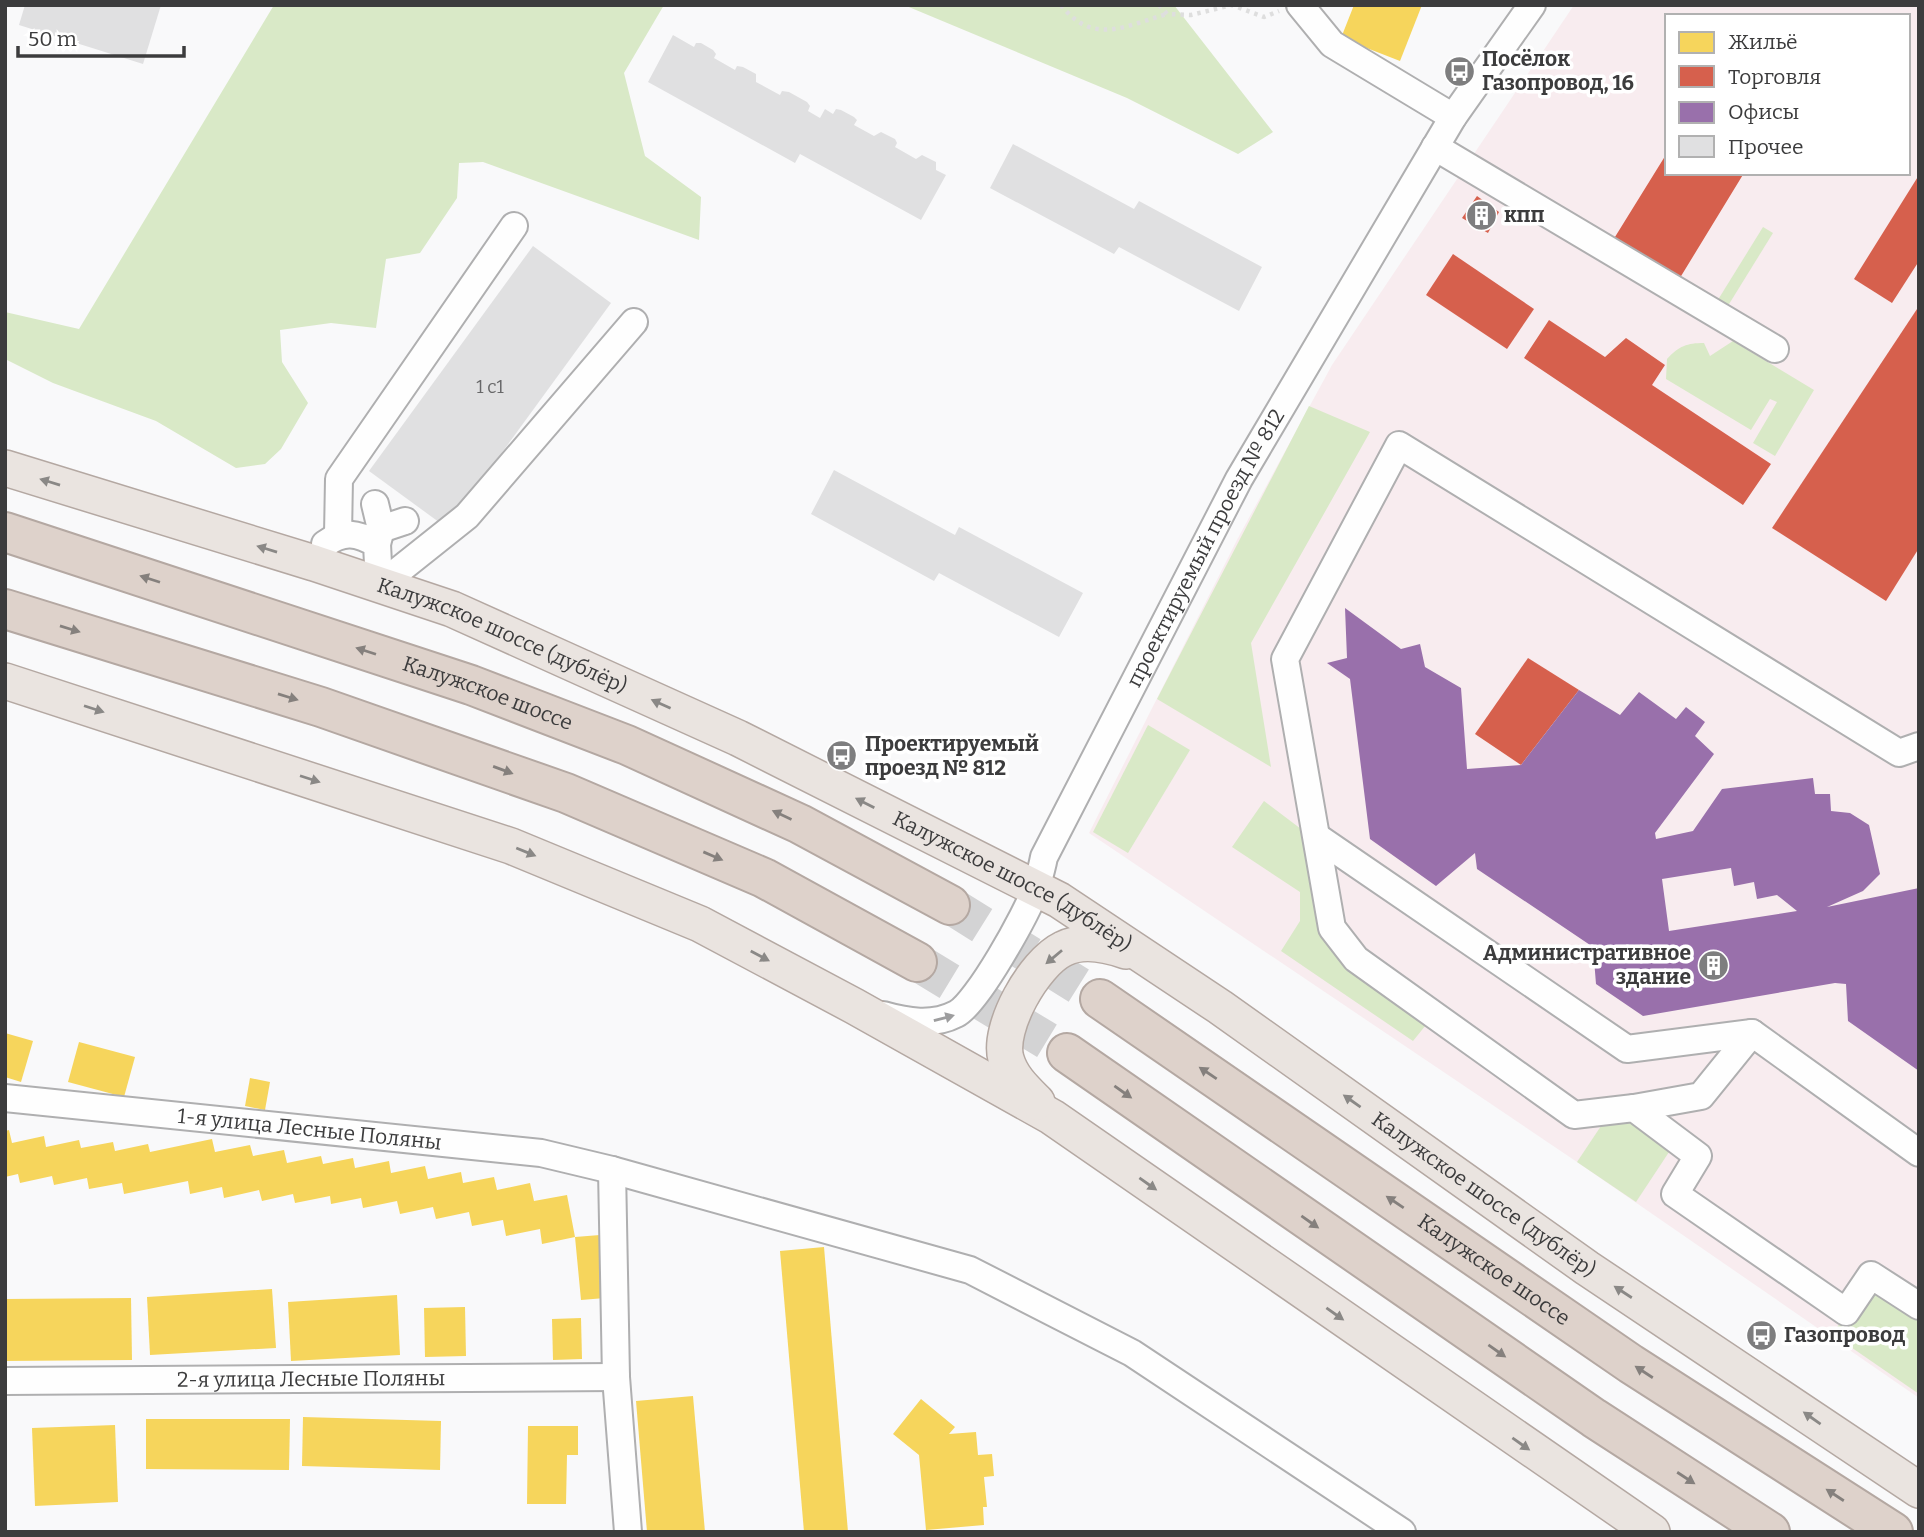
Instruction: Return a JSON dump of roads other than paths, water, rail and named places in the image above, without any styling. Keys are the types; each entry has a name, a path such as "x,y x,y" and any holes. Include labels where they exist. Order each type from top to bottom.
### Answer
{"highway":[{"name":"Калужское шоссе","path":"5,532 471,685 627,745 800,824 950,905"},
{"path":"5,609 321,707 566,793 764,878 917,962"},
{"name":"Калужское шоссе","path":"1100,999 1631,1364 1893,1532"},
{"path":"1067,1053 1594,1418 1770,1532"}],"main road":[{"name":"Калужское шоссе (дублёр)","path":"5,468 314,563 452,609 725,733 1036,888 1220,1007 1587,1268 1904,1474 1919,1490"},
{"path":"5,681 511,846 699,924 854,1006 1052,1117 1652,1532"},
{"path":"1052,1117 1018,1083 1006,1060 1006,1030 1028,986 1040,969 1062,949 1086,943 1141,956"}],"street":[{"path":"1300,5 1332,44 1453,117"},
{"name":"проектируемый проезд № 812","path":"854,1006 906,1022 934,1021 956,1014 971,1003 1036,888 1044,857 1239,479 1453,117 1532,5"},
{"path":"1435,147 1775,349"},
{"path":"338,535 338,479 514,226"},
{"path":"379,584 467,516 634,322"},
{"path":"1752,1033 1701,1096 1574,1115 1356,959 1332,928 1285,659 1399,445 1899,753 1919,746"},
{"path":"314,563 322,546 338,535 359,533 384,525 378,564 379,584"},
{"path":"1317,837 1627,1049 1752,1033 1919,1153"},
{"name":"1-я улица Лесные Поляны","path":"5,1098 541,1153 612,1170 970,1270 1132,1353 1402,1532"},
{"path":"1634,1108 1698,1156 1675,1194 1846,1312 1871,1275 1919,1306"},
{"path":"612,1170 616,1377 628,1532"},
{"name":"2-я улица Лесные Поляны","path":"5,1381 616,1377"}],"tunnel":[{"path":"950,905 1100,999"},
{"path":"917,962 1067,1053"}],"place":[{"name":"Посёлок Газопровод, 16","path":"1459,71"},
{"name":"кпп","path":"1481,215"},
{"name":"Проектируемый проезд № 812","path":"842,756"},
{"name":"Административное здание","path":"1714,965"},
{"name":"Газопровод","path":"1761,1335"}]}
